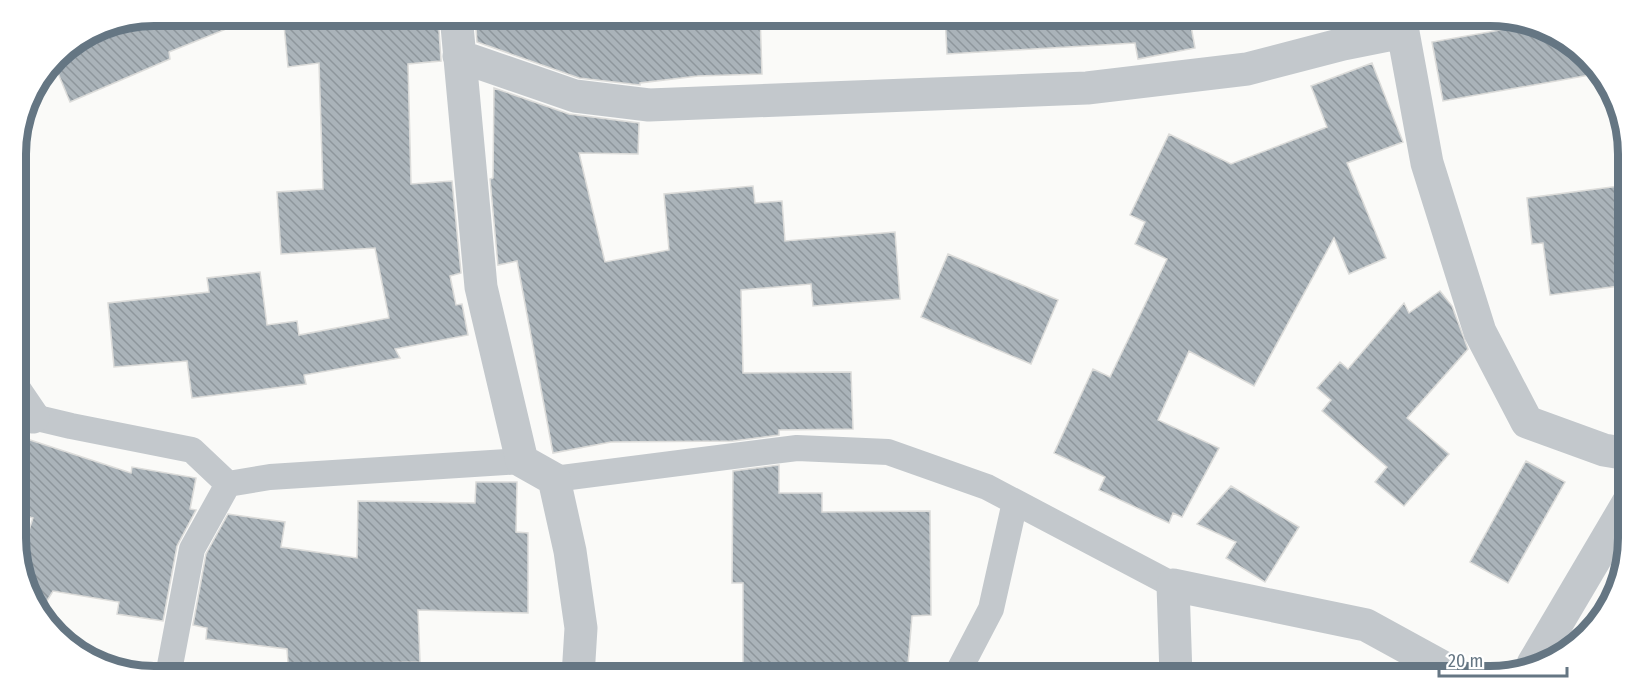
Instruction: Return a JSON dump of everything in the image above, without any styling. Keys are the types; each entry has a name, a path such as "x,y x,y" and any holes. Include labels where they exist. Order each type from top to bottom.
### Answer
{"street":[{"path":"457,26 481,287 522,461 554,479 570,551 581,628 579,666"},
{"path":"459,56 575,96 649,105 1087,88 1247,69 1343,44 1394,26"},
{"path":"1404,26 1427,163 1480,332 1527,422 1604,450 1618,452"},
{"path":"1538,656 1618,520"},
{"path":"1176,665 1173,585 1366,625 1439,665"}],"lane":[{"path":"26,405 71,426 192,450 228,484"},
{"path":"554,479 797,448 888,452 987,487 1173,585"},
{"path":"228,484 270,477 522,461"},
{"path":"170,666 192,549 228,484"},
{"path":"962,665 991,609 1015,502"}],"building":[{"path":"234,26 169,52 170,59 70,102 57,70 77,51 132,28"},
{"path":"284,26 439,26 441,61 408,64 411,184 452,181 461,273 450,276 456,305 462,304 468,335 395,349 400,358 304,375 306,384 192,398 187,361 114,367 108,303 209,292 207,278 260,272 267,325 297,321 299,335 389,318 375,248 281,254 277,192 323,189 319,63 288,67"},
{"path":"476,26 760,26 762,74 698,76 640,83 640,85 579,78 477,42"},
{"path":"946,26 1191,26 1195,48 1138,59 1135,43 947,54"},
{"path":"1514,28 1531,32 1553,43 1580,63 1590,75 1443,101 1432,42"},
{"path":"1372,63 1403,142 1347,163 1386,258 1349,274 1334,238 1254,386 1189,351 1158,420 1219,448 1182,517 1173,513 1169,523 1099,490 1105,477 1054,453 1093,369 1110,377 1167,259 1135,244 1145,222 1130,215 1169,134 1231,164 1327,127 1311,86"},
{"path":"494,88 569,114 639,123 638,154 579,153 605,262 669,250 664,194 753,186 755,203 782,201 785,241 895,232 900,299 813,306 811,284 741,290 743,373 851,372 853,429 779,430 779,435 733,441 611,442 553,453 517,261 498,265 490,179 493,178"},
{"path":"1618,186 1618,286 1550,295 1543,243 1532,244 1527,198"},
{"path":"948,254 1058,300 1031,364 921,317"},
{"path":"1440,291 1452,306 1468,349 1407,418 1449,454 1404,506 1375,482 1387,467 1322,411 1331,400 1317,388 1340,362 1348,369 1404,303 1409,313"},
{"path":"26,439 131,473 132,467 196,478 190,509 196,510 177,546 163,621 117,614 119,602 53,591 45,604 35,586 27,554 26,539 33,518 26,516"},
{"path":"1526,461 1565,482 1508,583 1470,562"},
{"path":"779,465 779,493 822,493 822,512 930,511 931,615 912,616 908,665 743,666 743,583 732,583 733,471"},
{"path":"476,482 517,482 516,532 528,533 528,613 418,610 420,662 288,666 287,649 206,639 207,628 193,625 206,554 228,514 285,522 281,547 357,558 358,501 475,503"},
{"path":"1231,486 1299,527 1265,582 1226,558 1236,542 1197,524"}]}
